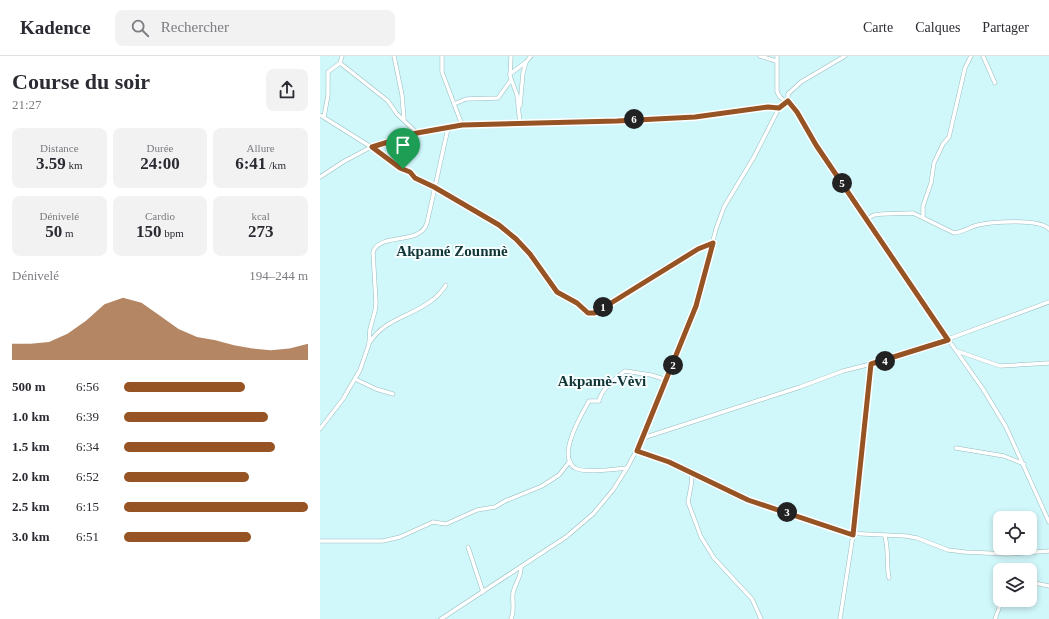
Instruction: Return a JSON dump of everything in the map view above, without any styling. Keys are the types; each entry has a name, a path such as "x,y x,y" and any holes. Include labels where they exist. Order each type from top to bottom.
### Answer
{"street":[{"path":"324,117 328,95 328,72 340,63 342,56"},
{"path":"394,56 402,95 404,120"},
{"path":"442,56 442,72 462,125"},
{"path":"511,56 511,80 518,95 520,109"},
{"path":"510,74 526,62 531,56"},
{"path":"760,56 776,61"},
{"path":"777,56 777,92 780,97 787,101 797,112 816,145 948,340 983,389 1006,427 1049,522"},
{"path":"441,619 521,568 566,537 593,514 627,468 643,438 696,306 724,207 754,156 779,108 787,101 788,94 797,85 845,56"},
{"path":"923,217 923,206 931,183 934,163 943,144 949,137 965,68 971,56"},
{"path":"983,56 995,83"},
{"path":"520,123 520,109 526,62"},
{"path":"340,63 383,98 417,133"},
{"path":"454,104 466,99 498,98 511,80"},
{"path":"320,177 343,162 372,147 417,133 462,125 617,121 695,117 768,107 779,108"},
{"path":"320,115 372,147 400,168 410,172 415,178 434,187 499,225 516,239 530,254 557,292 577,303 591,314 648,281 698,249 713,243"},
{"path":"369,344 370,329 376,303 374,248 380,244 415,235 424,230 427,223 448,128"},
{"path":"867,219 874,215 906,212 923,217 954,233 976,225 1002,222 1042,224 1049,229"},
{"path":"320,429 343,399 355,379 360,370 369,344 377,332 386,324 430,302 446,285"},
{"path":"643,438 800,387 843,371 871,364 948,340 1049,302"},
{"path":"956,351 1000,366 1049,364"},
{"path":"840,619 853,535 871,364"},
{"path":"627,468 606,471 579,470 574,467 570,461 571,437 576,423 589,401 599,401 600,396 616,378 625,371 651,375 667,380"},
{"path":"355,379 376,389 393,394"},
{"path":"956,448 1004,456 1024,464"},
{"path":"637,451 657,458 748,500 853,535 917,538 935,546 965,552 1008,554 1049,551"},
{"path":"320,541 383,541 400,537 433,522 446,524 477,510 496,507 505,501 542,486 556,478 570,461"},
{"path":"692,474 688,502 701,537 714,558 752,599 761,619"},
{"path":"885,536 888,548 887,565 889,578"},
{"path":"468,547 483,592"},
{"path":"511,619 514,611 513,593 521,568"},
{"path":"1037,583 1049,586"},
{"path":"995,619 999,607"}],"district":[{"name":"Akpamé Zounmè","path":"452,251"},
{"name":"Akpamè-Vèvi","path":"602,381"}],"route":[{"path":"788,101 797,112 816,145 867,219 893,261 948,340 871,364 853,535 727,492 669,462 637,451 696,306 713,243 698,249 648,281 591,314 577,303 563,297 557,292 530,254 516,239 499,225 462,205 434,187 415,178 410,172 403,169 372,147 417,133 462,125 617,121 695,117 768,107 779,108 788,101"}]}
